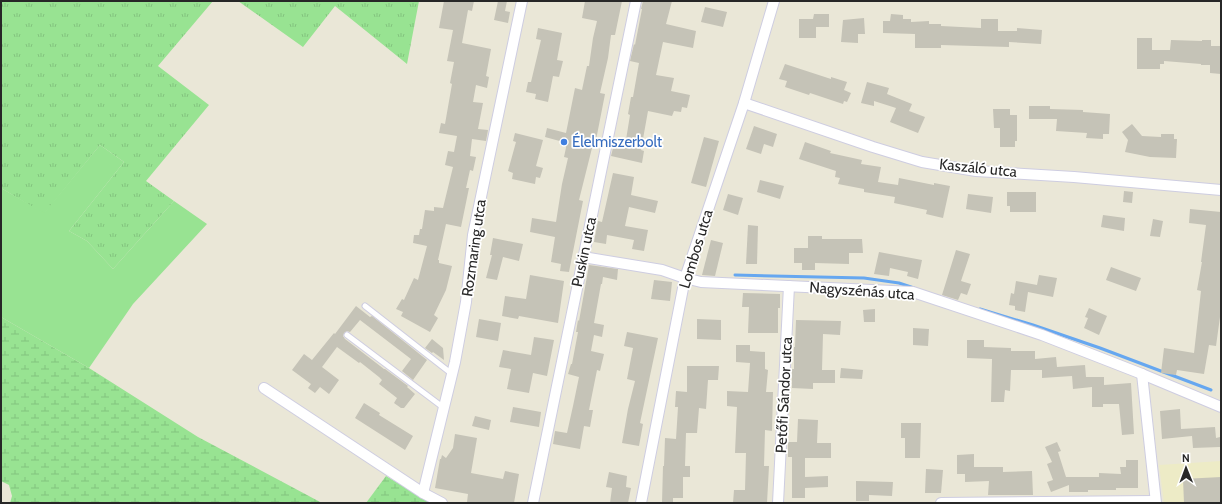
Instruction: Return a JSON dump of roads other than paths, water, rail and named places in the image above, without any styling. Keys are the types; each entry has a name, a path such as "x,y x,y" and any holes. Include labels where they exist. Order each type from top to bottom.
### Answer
{"street":[{"name":"Rozmaring utca","path":"423,493 452,374 466,302 473,235 522,1"},
{"name":"Puskin utca","path":"533,503 636,1"},
{"name":"Lombos utca","path":"641,503 686,278 744,103 774,1"},
{"name":"Kaszáló utca","path":"744,103 922,162 976,170 1221,190"},
{"name":"Nagyszénás utca","path":"583,257 662,270 701,282 913,292 954,307 1042,335 1221,407"},
{"name":"Petőfi Sándor utca","path":"778,503 789,286"},
{"path":"941,503 1155,502 1142,374"},
{"path":"264,388 423,493 442,503"}],"lane":[{"path":"365,306 452,374"},
{"path":"347,335 444,408"}],"waterway":[{"path":"735,275 864,278 899,283 914,288"},
{"path":"980,309 1100,348 1211,390"}],"place":[{"name":"Élelmiszerbolt","path":"564,142"}]}
